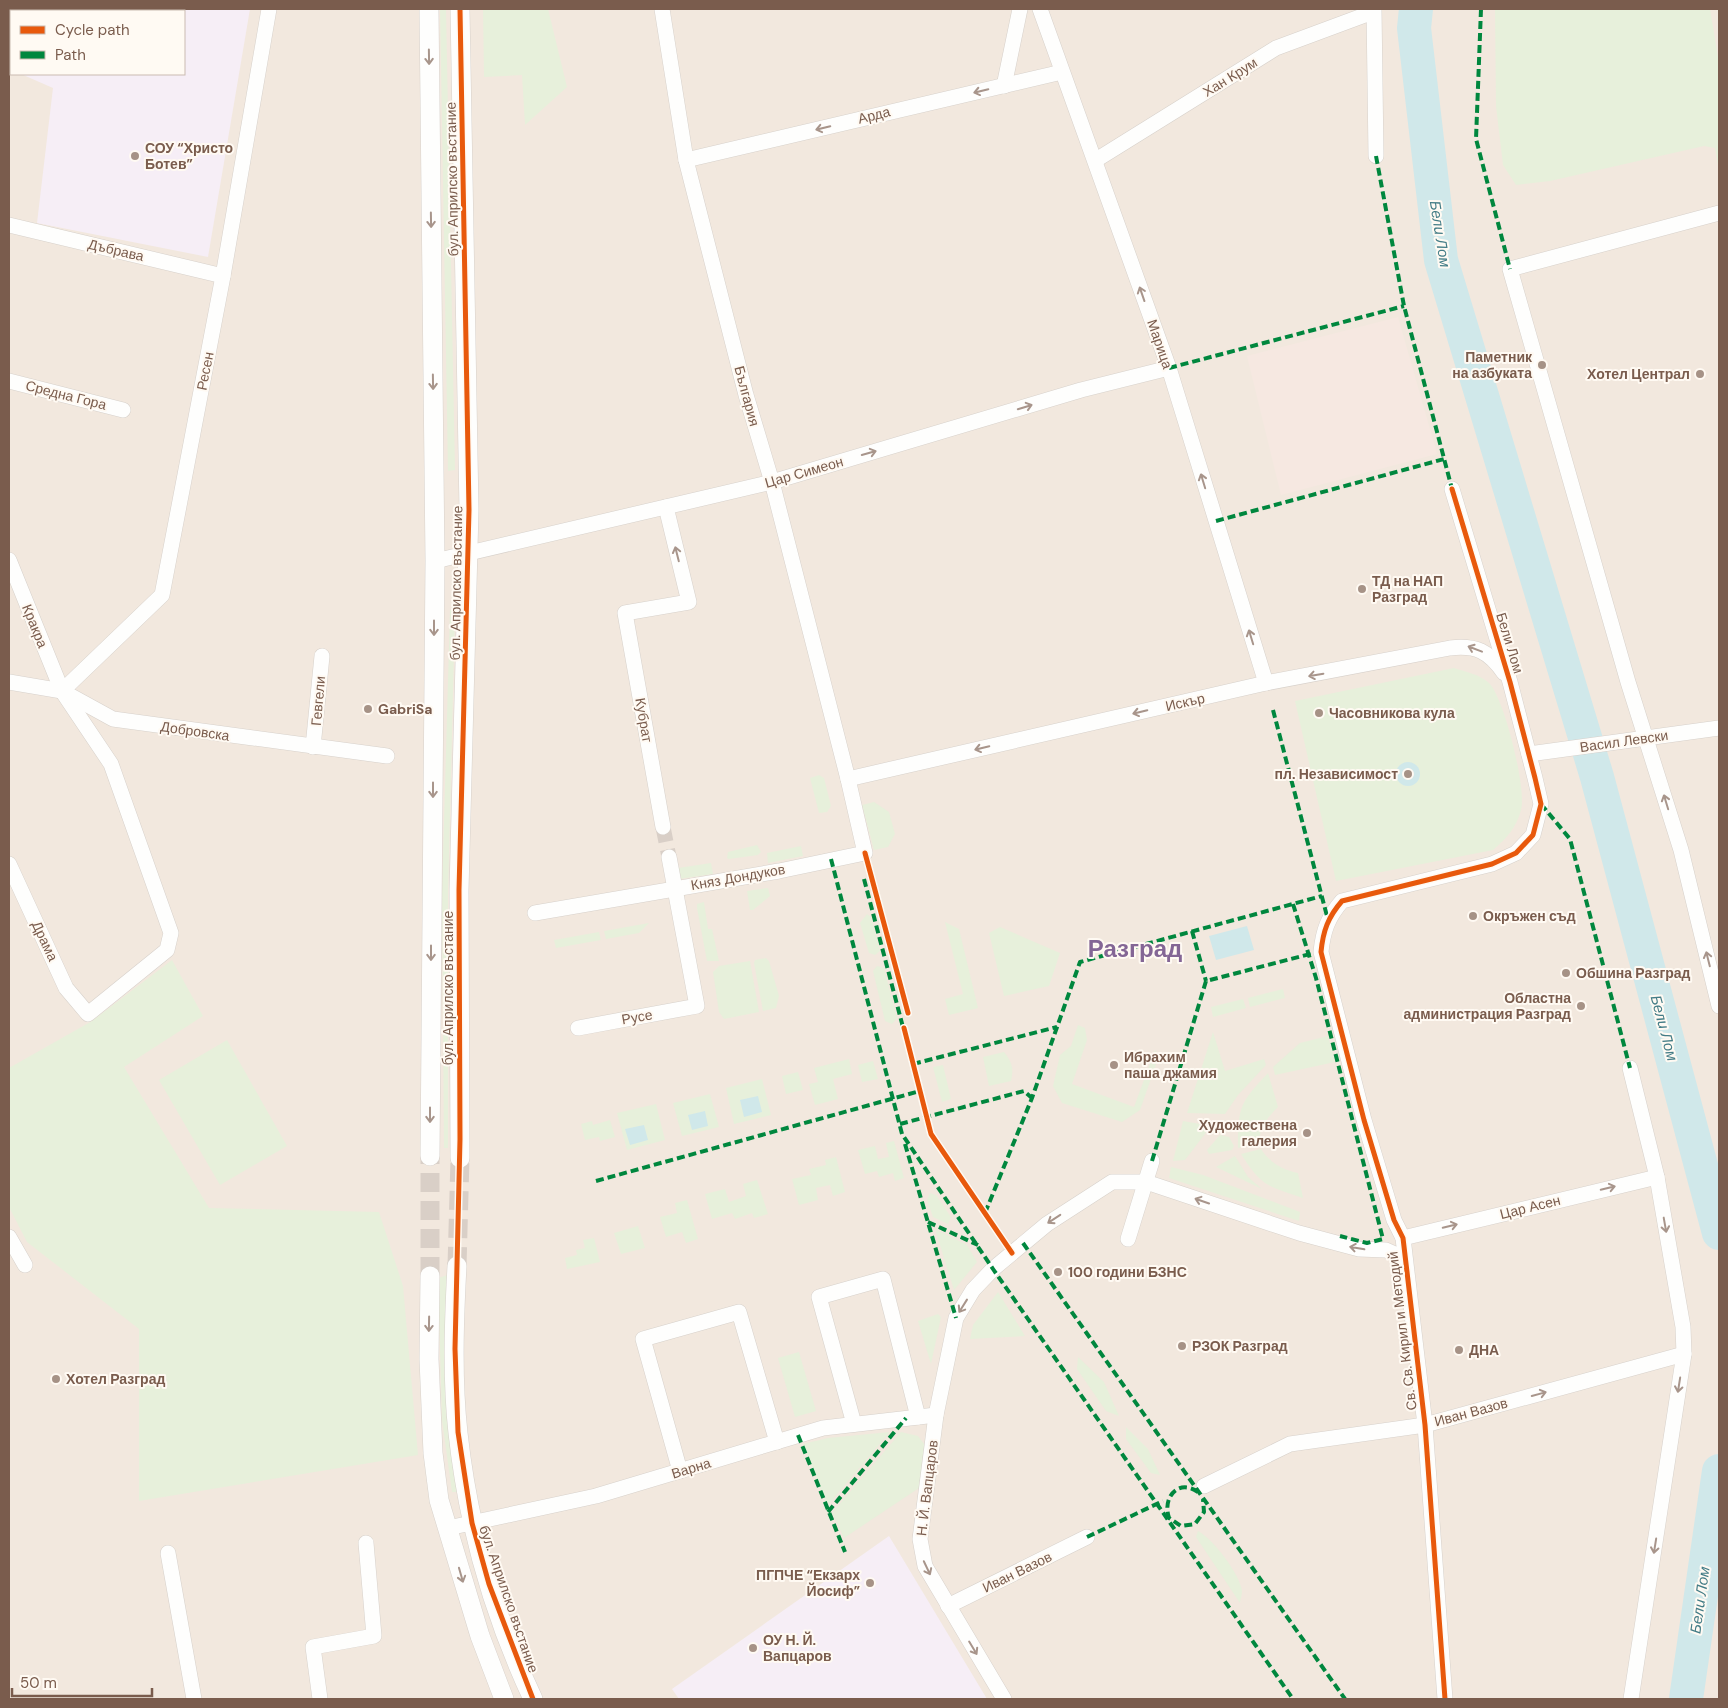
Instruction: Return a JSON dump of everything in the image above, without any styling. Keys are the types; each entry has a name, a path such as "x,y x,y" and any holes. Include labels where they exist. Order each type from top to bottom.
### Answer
{"street":[{"name":"Ресен","path":"62,691 162,595 224,276 269,9"},
{"name":"бул. Априлско въстание","path":"429,9 434,561 430,1156"},
{"name":"бул. Априлско въстание","path":"460,9 469,553 459,890 460,1158"},
{"name":"България","path":"662,9 686,160 746,395 772,482 848,779"},
{"path":"1004,86 1020,9"},
{"name":"Марица","path":"1040,9 1096,160 1169,368 1266,683"},
{"path":"1374,11 1376,156"},
{"name":"Хан Крум","path":"1096,160 1276,48 1374,11"},
{"name":"Арда","path":"686,160 1062,72"},
{"path":"1719,213 1510,269 1646,738 1681,850 1719,1006"},
{"name":"Дъбрава","path":"9,225 224,276"},
{"name":"Цар Симеон","path":"434,561 772,482 1081,390 1169,368"},
{"name":"Средна Гора","path":"9,381 123,410"},
{"name":"Бели Лом","path":"1332,914 1342,901 1492,864 1516,853 1533,835 1541,804 1510,682 1452,489"},
{"name":"Кубрат","path":"663,827 625,614 689,602 666,507"},
{"name":"Кракра","path":"9,560 62,691 111,764 171,932 167,950 88,1014"},
{"name":"Искър","path":"848,779 1266,683 1469,646 1486,654 1499,666 1510,682"},
{"name":"Гевгели","path":"313,747 322,656"},
{"name":"Добровска","path":"9,682 62,691 113,719 387,756"},
{"name":"Васил Левски","path":"1529,754 1719,728"},
{"name":"Княз Дондуков","path":"535,913 865,853 848,779"},
{"path":"669,857 675,889"},
{"name":"Драма","path":"9,864 66,988 88,1014"},
{"name":"Русе","path":"578,1028 697,1006 675,889"},
{"name":"Св. Св. Кирил и Методий","path":"1332,914 1323,931 1321,952 1364,1120 1394,1220 1403,1238 1425,1425 1445,1699"},
{"path":"1630,1068 1657,1177 1684,1327 1684,1354 1631,1699"},
{"path":"1128,1239 1152,1161"},
{"name":"Цар Асен","path":"1403,1238 1657,1177"},
{"name":"Н. Й. Вапцаров","path":"1004,1699 925,1566 920,1539 936,1415 956,1318 973,1290 993,1269 1047,1224 1112,1182 1146,1182 1299,1233 1359,1249 1386,1250 1404,1258"},
{"path":"9,1237 25,1265"},
{"name":"бул. Априлско въстание","path":"457,1266 455,1349 458,1432 472,1523 490,1584 533,1699"},
{"path":"430,1276 429,1359 433,1453 439,1500 480,1636 504,1699"},
{"path":"854,1424 819,1296 882,1280 918,1416"},
{"path":"680,1471 644,1340 739,1312 777,1442"},
{"name":"Иван Вазов","path":"1204,1486 1290,1444 1425,1425 1684,1354"},
{"name":"Варна","path":"448,1528 565,1504 823,1428 936,1415"},
{"name":"Иван Вазов","path":"948,1606 1087,1537"},
{"path":"320,1699 313,1647 374,1636 366,1543"},
{"path":"168,1553 194,1699"}],"shaded area":[{"path":"9,9 1719,9 1719,1699 9,1699"},
{"name":"СОУ “Христо Ботев”","path":"9,9 250,9 208,257 37,223 53,88 23,75 185,75 185,10 10,10 9,68"},
{"path":"1398,317 1437,454 1281,495 1247,356"},
{"name":"ПГПЧЕ “Екзарх Йосиф”","path":"889,1536 987,1699 679,1699 672,1689"}],"green space":[{"path":"440,9 446,9 455,470 448,471"},
{"path":"483,9 548,9 567,87 525,125 522,75 484,77"},
{"path":"1495,9 1710,9 1719,63 1719,171 1715,148 1704,146 1550,181 1516,185 1503,165 1496,106"},
{"path":"450,610 455,610 448,894 448,1148 444,1148 442,894"},
{"path":"1454,668 1477,675 1489,683 1501,706 1513,744 1521,784 1521,810 1514,827 1507,837 1493,850 1336,881 1295,701"},
{"path":"819,775 824,778 831,806 827,812 819,813 810,778"},
{"path":"874,802 889,812 895,834 888,847 874,850 862,805"},
{"path":"757,845 761,852 758,855 727,858 728,852"},
{"path":"801,846 803,856 768,863 767,853"},
{"path":"711,863 713,874 679,879 678,868"},
{"path":"768,888 770,896 753,910 750,910 747,891"},
{"path":"704,902 708,929 712,929 719,961 707,961 697,908 697,904"},
{"path":"867,914 871,917 880,951 875,955 869,953 860,923"},
{"path":"945,922 959,929 978,1008 949,1015 945,999 963,994"},
{"path":"649,923 639,933 606,939 604,931"},
{"path":"1000,927 1060,953 1049,986 1004,996 989,933"},
{"path":"599,932 601,940 556,948 554,940"},
{"path":"766,958 769,961 779,996 776,1008 763,1011 754,963 755,960"},
{"path":"172,960 203,1016 124,1067 209,1208 379,1212 403,1286 418,1455 139,1501 139,1329 27,1242 9,1207 9,1068 92,1021"},
{"path":"750,961 759,1012 724,1019 719,1012 713,972 719,966"},
{"path":"877,966 884,968 897,1018 892,1024 885,1021 873,971"},
{"path":"1283,989 1285,998 1250,1007 1248,998"},
{"path":"1243,999 1246,1008 1213,1017 1211,1007"},
{"path":"1078,1025 1085,1028 1087,1040 1072,1084 1134,1107 1155,1050 1159,1056 1140,1110 1122,1122 1062,1103 1053,1086 1060,1055 1071,1046"},
{"path":"1213,1032 1225,1071 1264,1059 1266,1065 1238,1095 1225,1114 1187,1113"},
{"path":"1328,1036 1335,1062 1275,1075 1273,1067 1300,1043"},
{"path":"227,1040 287,1146 220,1185 159,1080"},
{"path":"1004,1052 1012,1065 1011,1081 989,1086 983,1057"},
{"path":"849,1059 852,1074 833,1079 838,1099 815,1105 809,1084 818,1082 814,1068"},
{"path":"873,1061 878,1079 862,1082 858,1065"},
{"path":"943,1065 951,1099 942,1102 933,1067"},
{"path":"798,1072 803,1090 786,1094 782,1076"},
{"path":"1268,1073 1278,1107 1265,1123 1259,1142 1238,1148 1242,1106"},
{"path":"762,1079 771,1115 734,1124 726,1088"},
{"path":"710,1094 719,1127 682,1136 673,1103"},
{"path":"656,1104 665,1140 627,1150 617,1113"},
{"path":"610,1120 615,1137 600,1141 599,1137 585,1140 581,1124 592,1121 593,1125"},
{"path":"1183,1121 1211,1126 1185,1160 1173,1161"},
{"path":"1220,1135 1229,1137 1234,1146 1232,1150 1209,1154 1207,1150"},
{"path":"894,1141 904,1178 895,1181 893,1173 879,1177 877,1171 865,1174 858,1150 875,1146 878,1159 889,1157 886,1143"},
{"path":"1261,1149 1277,1165 1298,1173 1303,1198 1267,1184 1248,1165 1241,1154"},
{"path":"1235,1156 1248,1177 1262,1189 1216,1167"},
{"path":"836,1157 845,1192 833,1196 830,1185 816,1188 818,1200 799,1205 792,1179 811,1175 809,1169 826,1165 825,1160"},
{"path":"1171,1167 1203,1175 1300,1212 1299,1221 1169,1178"},
{"path":"757,1180 768,1214 754,1218 752,1213 735,1219 732,1213 712,1219 705,1194 725,1189 729,1202 746,1196 743,1184"},
{"path":"930,1193 936,1195 951,1217 948,1224 933,1217 927,1200"},
{"path":"687,1200 698,1239 686,1243 682,1232 666,1237 660,1217 677,1213 675,1203"},
{"path":"638,1226 645,1248 621,1254 614,1233"},
{"path":"935,1229 967,1245 977,1262 954,1290"},
{"path":"594,1238 600,1262 567,1269 565,1258 577,1255 576,1250 585,1248 583,1240"},
{"path":"448,1275 461,1492 452,1492 442,1420 438,1278"},
{"path":"998,1292 1025,1336 970,1339 973,1325"},
{"path":"938,1314 941,1317 931,1364 918,1321"},
{"path":"799,1352 816,1411 795,1417 778,1358"},
{"path":"1078,1357 1104,1382 1119,1416 1106,1411 1077,1369"},
{"path":"1126,1427 1148,1449 1160,1475 1151,1473 1126,1439"},
{"path":"890,1432 827,1506 803,1444 828,1438"},
{"path":"901,1432 918,1436 928,1449 925,1484 844,1538 832,1513"},
{"path":"1198,1531 1211,1541 1231,1567 1242,1591 1240,1603 1196,1537"}],"water":[{"path":"1403,762 1413,762 1420,769 1420,779 1413,786 1403,786 1396,779 1396,769"},
{"path":"1247,926 1254,950 1216,960 1209,936"},
{"path":"758,1096 762,1112 744,1117 740,1100"},
{"path":"705,1111 708,1126 692,1130 688,1115"},
{"path":"644,1125 648,1140 630,1145 625,1129"}],"waterway":[{"name":"Бели Лом","path":"1416,9 1414,28 1441,260 1597,777 1719,1233"},
{"name":"Бели Лом","path":"1686,1699 1719,1471"}],"tunnel":[{"path":"663,827 669,857"},
{"path":"430,1156 430,1276"},
{"path":"457,1266 460,1158"}],"marked path":[{"path":"1481,9 1476,139 1510,269"},
{"path":"1376,156 1404,306 1452,489"},
{"path":"1169,368 1404,306"},
{"path":"1216,521 1444,459"},
{"path":"1273,710 1328,920"},
{"path":"1541,804 1570,839 1630,1068"},
{"path":"831,859 902,1134 993,1269 1293,1699"},
{"path":"864,879 904,1031"},
{"path":"985,1213 1032,1098 1080,962 1322,896"},
{"path":"1293,904 1316,978 1383,1239 1367,1243 1340,1236"},
{"path":"1192,931 1206,981"},
{"path":"1152,1161 1206,981 1314,953"},
{"path":"913,1064 1057,1027"},
{"path":"596,1181 920,1091"},
{"path":"900,1124 1024,1091 1032,1098"},
{"path":"905,1144 956,1318"},
{"path":"928,1222 978,1245"},
{"path":"1023,1243 1345,1699"},
{"path":"828,1512 906,1418"},
{"path":"798,1435 845,1552"},
{"path":"1198,1492 1184,1487 1173,1492 1168,1504 1169,1518 1181,1526 1195,1524 1204,1512 1203,1499"},
{"path":"1087,1537 1163,1501"}],"cycle path":[{"path":"460,9 469,510 459,890 460,1139 455,1349 458,1432 472,1523 489,1584 533,1699"},
{"path":"1445,1699 1425,1425 1403,1238 1394,1220 1364,1120 1321,952 1327,925 1342,901 1492,864 1516,853 1533,835 1541,804 1535,778 1510,682 1452,489"},
{"path":"865,853 908,1013"},
{"path":"904,1028 931,1134 1012,1253"}],"place":[{"name":"СОУ “Христо Ботев”","path":"135,156"},
{"name":"Паметник на азбуката","path":"1542,365"},
{"name":"Хотел Централ","path":"1700,374"},
{"name":"ТД на НАП Разград","path":"1362,589"},
{"name":"GabriSa","path":"368,709"},
{"name":"Часовникова кула","path":"1319,713"},
{"name":"пл. Независимост","path":"1408,774"},
{"name":"Окръжен съд","path":"1473,916"},
{"name":"Обшина Разград","path":"1566,973"},
{"name":"Областна администрация Разград","path":"1581,1006"},
{"name":"Ибрахим паша джамия","path":"1114,1065"},
{"name":"Художествена галерия","path":"1307,1133"},
{"name":"100 години БЗНС","path":"1058,1272"},
{"name":"РЗОК Разград","path":"1182,1346"},
{"name":"ДНА","path":"1459,1350"},
{"name":"Хотел Разград","path":"56,1379"},
{"name":"ПГПЧЕ “Екзарх Йосиф”","path":"870,1583"},
{"name":"ОУ Н. Й. Вапцаров","path":"753,1648"}],"district":[{"name":"Разград","path":"1135,948"}]}
